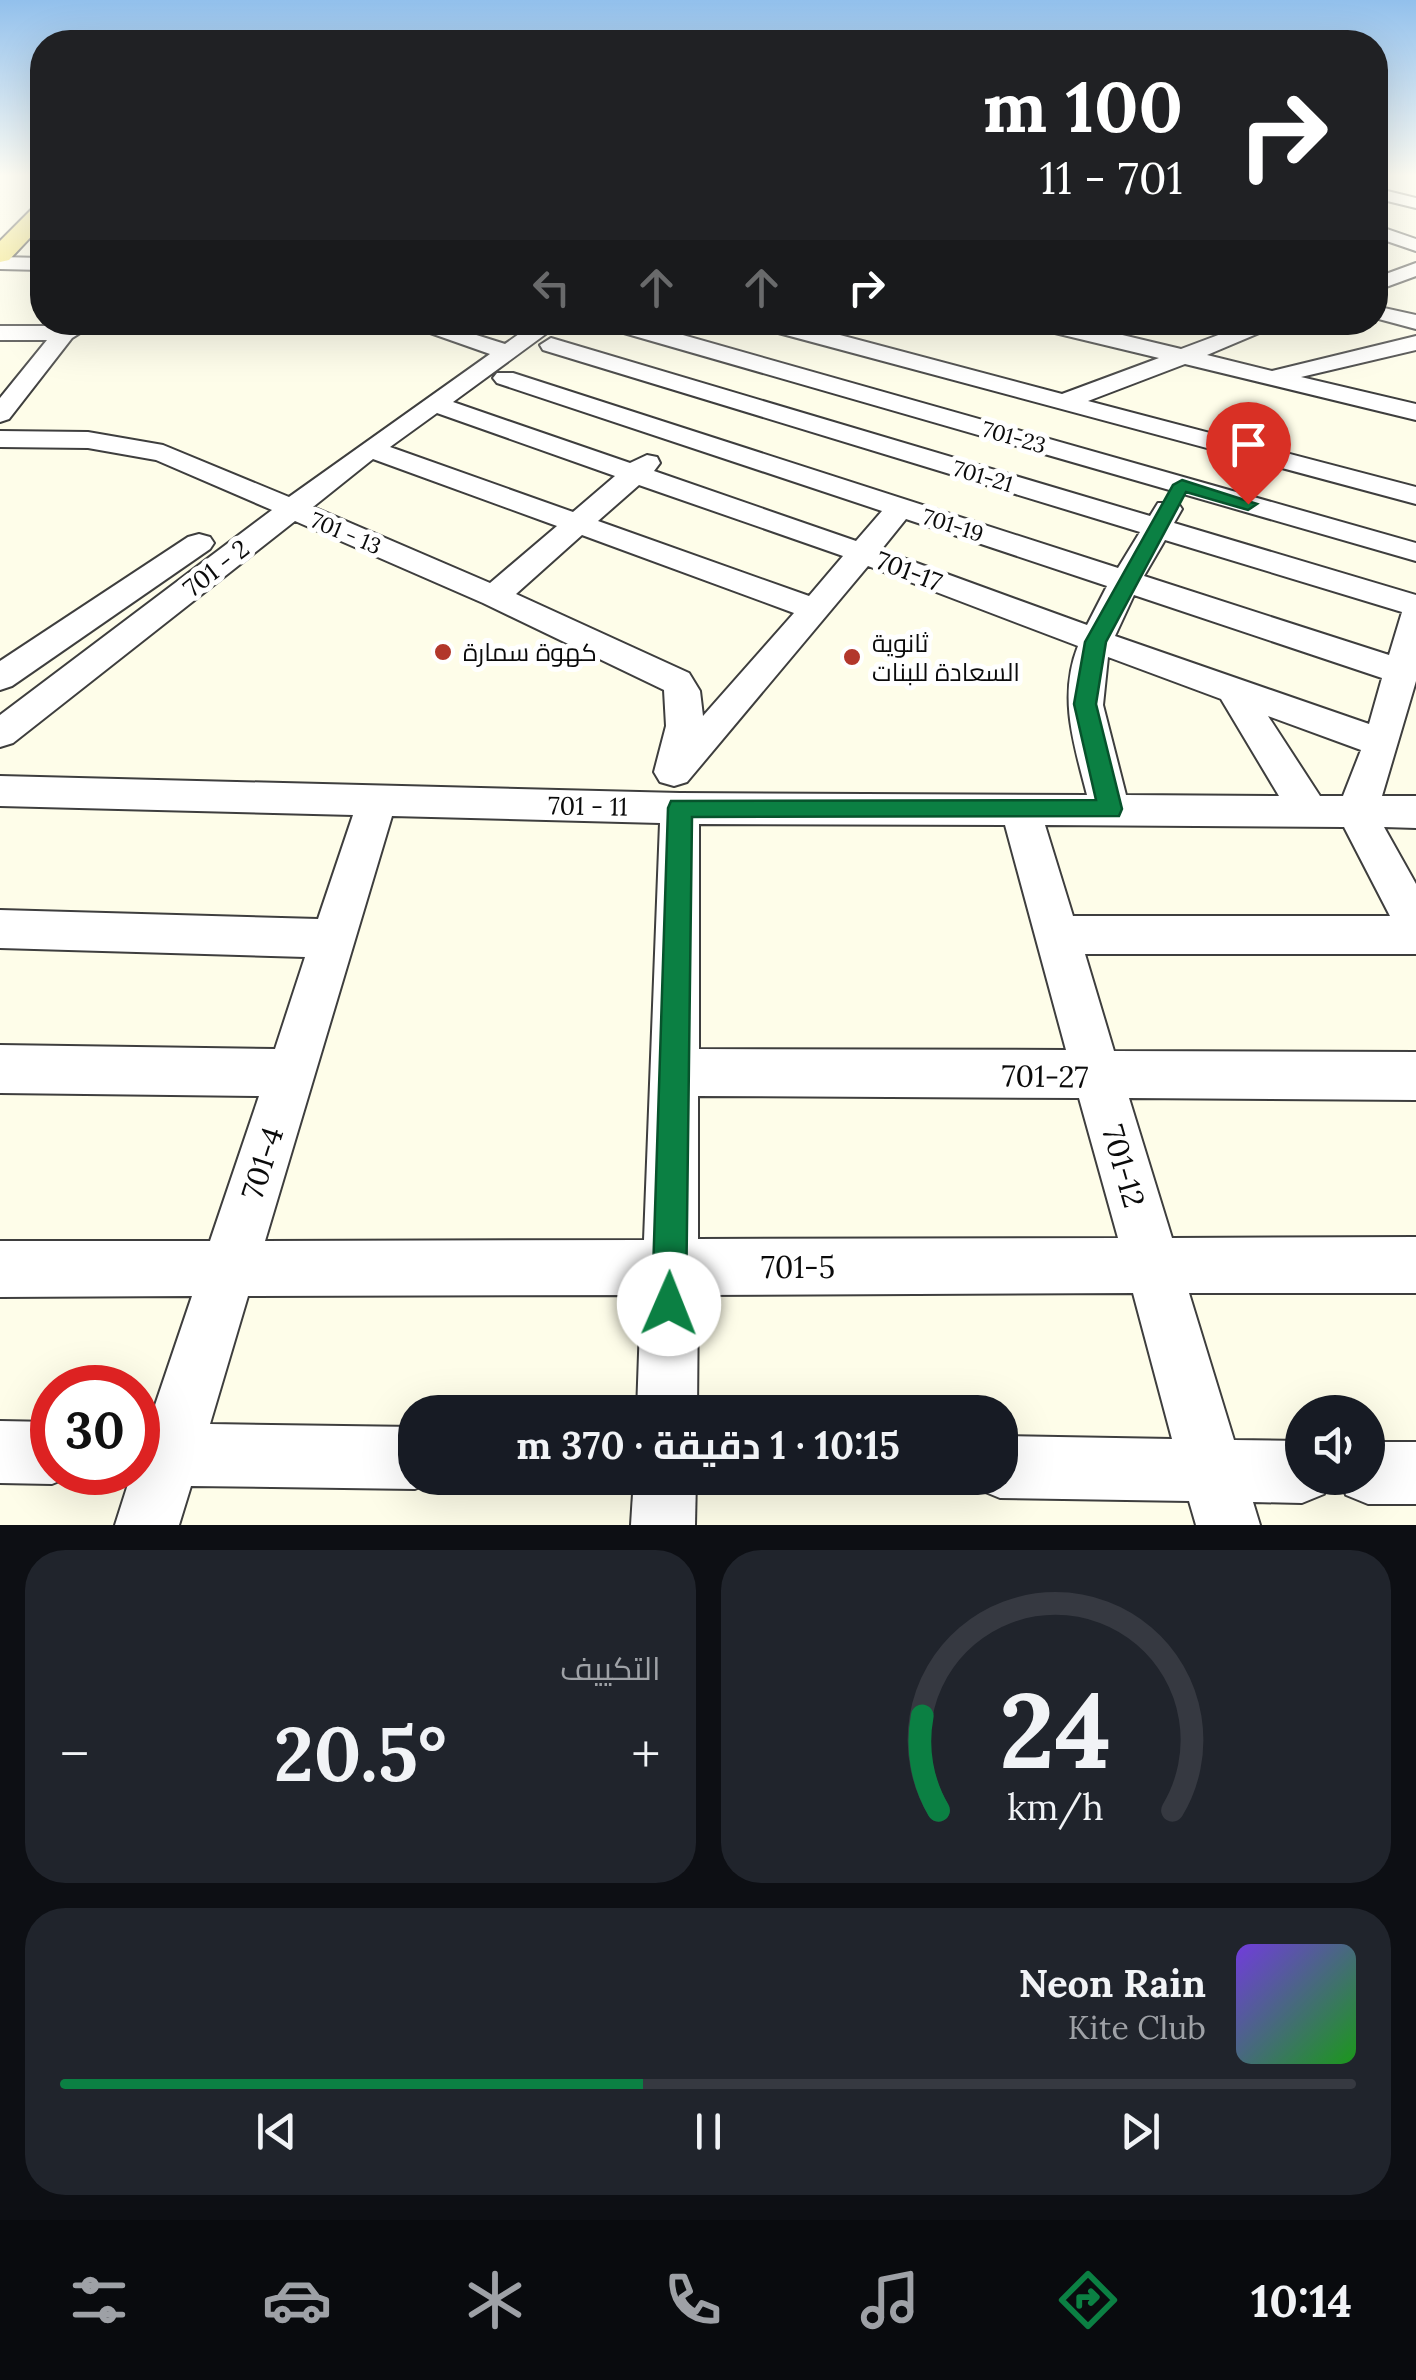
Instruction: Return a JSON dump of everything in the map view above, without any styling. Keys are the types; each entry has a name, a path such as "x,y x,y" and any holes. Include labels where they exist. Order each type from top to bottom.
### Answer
{"street":[{"path":"0,264 30,264"},
{"path":"1388,279 1416,270"},
{"path":"1388,283 1416,290"},
{"path":"1388,315 1416,322"},
{"path":"0,333 30,331"},
{"path":"0,414 67,335"},
{"name":"701-19","path":"439,335 679,435 881,473 900,508 1402,672"},
{"name":"701 - 2","path":"0,734 370,449 434,404 507,365 550,335"},
{"name":"701-21","path":"554,335 722,397 881,473 1158,528 1416,606"},
{"name":"701-23","path":"656,335 1416,552"},
{"path":"494,596 794,335"},
{"path":"813,335 1416,496"},
{"path":"1091,335 1416,412"},
{"path":"1062,402 1239,335"},
{"path":"1268,377 1416,343"},
{"path":"1369,355 1400,367"},
{"path":"881,473 965,375"},
{"name":"701-17","path":"434,404 862,553 1096,642 1382,743"},
{"path":"1110,809 1085,704 1096,642 1158,528 1186,436"},
{"name":"701 - 13","path":"0,439 88,440 163,453 494,596 678,682 686,693 686,704 665,796"},
{"path":"370,449 815,609"},
{"path":"667,1395 674,1072 665,796 900,508"},
{"path":"0,678 198,543"},
{"path":"1416,616 1382,743 1356,812 1416,924"},
{"path":"1233,690 1309,812"},
{"name":"701 - 11","path":"0,791 376,802 665,796 1020,808 1416,812"},
{"name":"701-4","path":"160,1437 228,1269 376,802"},
{"name":"701-12","path":"1020,808 1220,1498"},
{"path":"0,929 333,939"},
{"path":"1057,935 1416,935"},
{"path":"0,1069 290,1073"},
{"name":"701-27","path":"674,1072 1416,1076"},
{"name":"701-5","path":"0,1269 1416,1266"},
{"path":"0,1452 30,1453"},
{"path":"160,1454 398,1458"},
{"path":"1018,1470 1220,1498 1285,1477"},
{"path":"1385,1473 1416,1474"},
{"name":"701-4","path":"147,1525 150,1495"},
{"path":"663,1525 664,1495"}],"place":[{"name":"كهوة سمارة","path":"443,652"},
{"name":"ثانوية السعادة للبنات","path":"852,657"}],"route":[{"path":"669,1304 680,808 1110,809 1085,704 1087,675 1096,642 1182,485 1248,504"}]}
